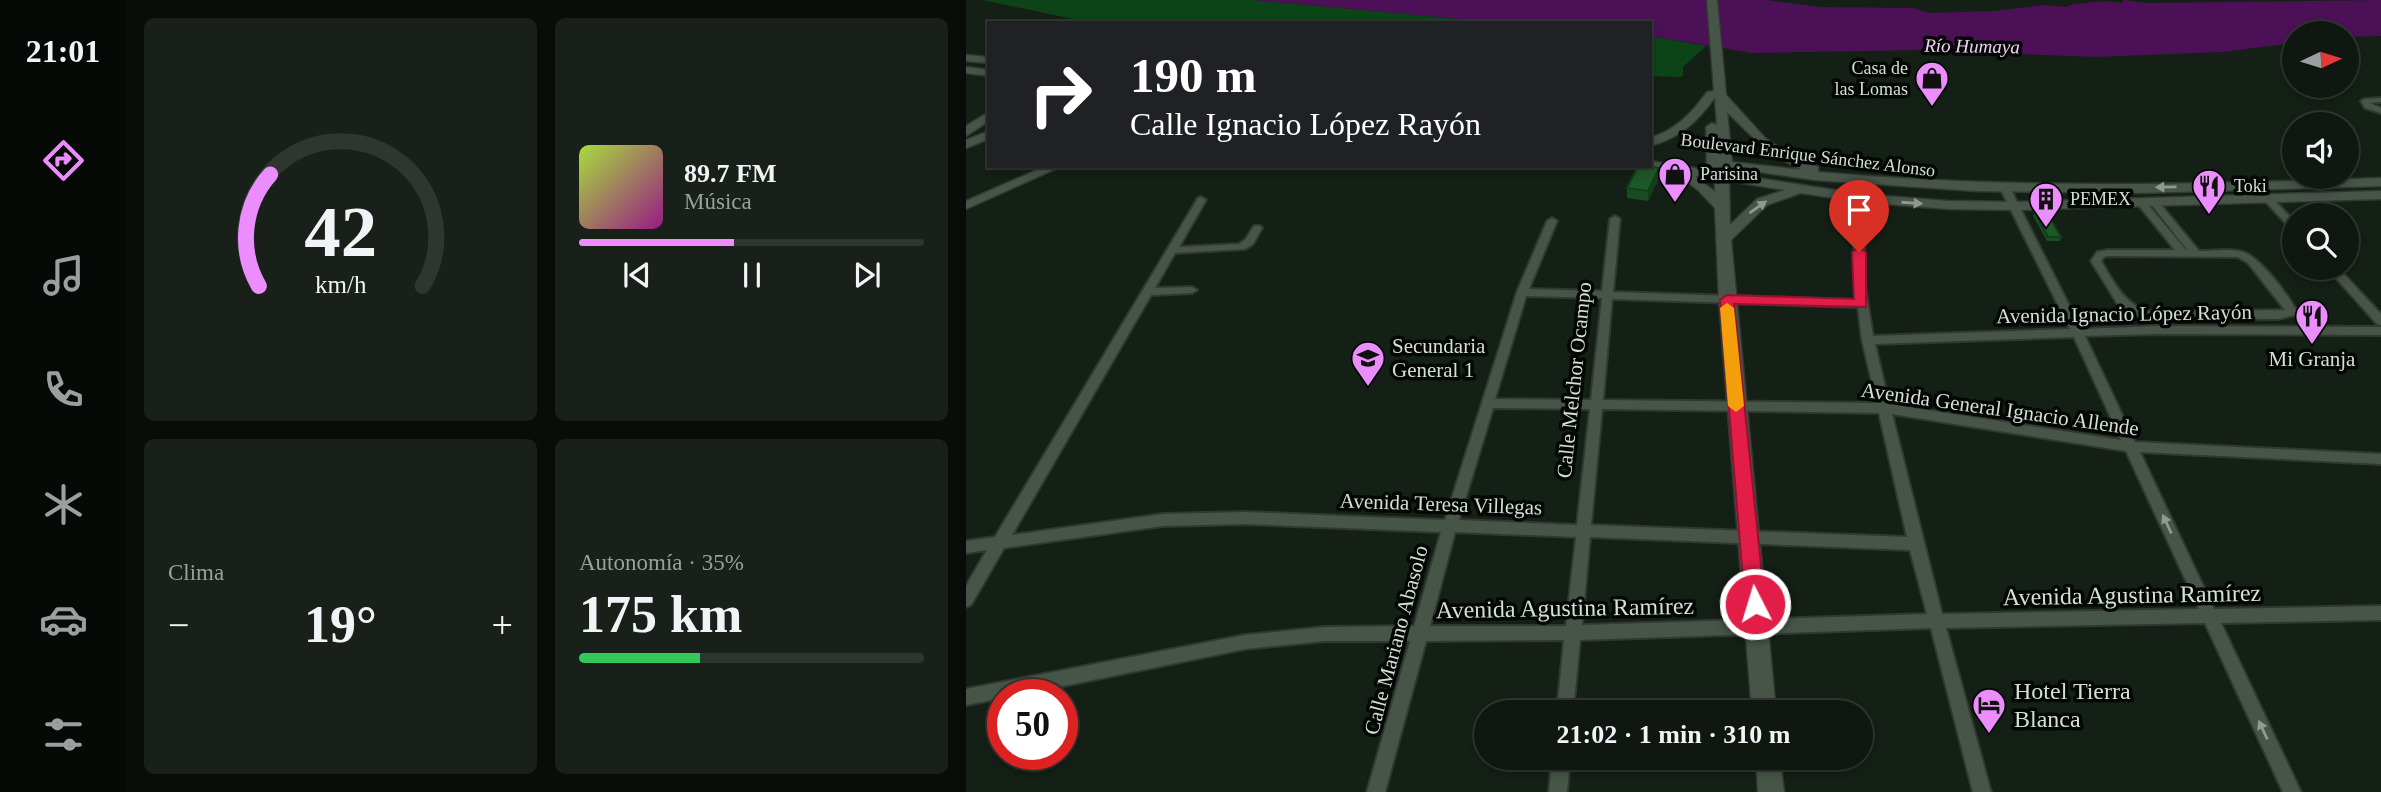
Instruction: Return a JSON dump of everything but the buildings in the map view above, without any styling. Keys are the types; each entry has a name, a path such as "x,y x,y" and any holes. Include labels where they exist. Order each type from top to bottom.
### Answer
{"main road":[{"path":"1704,0 1716,91 1754,136 1767,147 1808,168 1846,180"},
{"path":"1712,0 1727,300 1763,700"},
{"path":"966,58 987,60"},
{"path":"966,70 986,74"},
{"path":"1652,141 1674,134 1686,126 1716,91"},
{"path":"975,137 987,118"},
{"name":"Boulevard Enrique Sánchez Alonso","path":"1652,154 1802,190 1948,205 2015,206 2381,195"},
{"name":"Boulevard Enrique Sánchez Alonso","path":"1652,164 1720,172 2006,190 2381,182"},
{"path":"1675,168 1703,187 1722,207"},
{"path":"1723,240 1762,202 1802,190"},
{"path":"1769,770 1771,792"}],"street":[{"path":"2381,100 2365,101 2368,106 2381,111"},
{"path":"972,202 1051,168"},
{"path":"2255,186 2282,214"},
{"path":"2006,190 2078,334 2292,792"},
{"path":"1860,198 1861,304 1868,340 1916,544 1982,792"},
{"path":"966,600 1200,200"},
{"path":"2148,202 2183,254"},
{"path":"2148,202 2196,254"},
{"name":"Calle Melchor Ocampo","path":"1566,700 1615,219"},
{"name":"Calle Mariano Abasolo","path":"1376,792 1450,526 1522,292 1552,221"},
{"path":"1171,250 1241,247 1249,242 1257,228"},
{"path":"2108,253 2183,254 2239,254 2248,258 2287,303 2291,312 2278,315 2145,315 2120,302 2096,261 2101,254 2108,253"},
{"path":"2343,280 2381,321"},
{"path":"1147,292 1192,290"},
{"path":"1522,292 1861,304"},
{"name":"Avenida Ignacio López Rayón","path":"1868,340 2157,330 2381,331"},
{"name":"Avenida General Ignacio Allende","path":"1489,403 1884,408 2131,447 2381,459"},
{"name":"Avenida Teresa Villegas","path":"966,547 1185,519 1270,518 1749,535 1916,544"},
{"name":"Avenida Agustina Ramírez","path":"966,697 1245,642 1324,634 1572,633 1937,621 2381,613"},
{"path":"1558,792 1560,770"}],"green space":[{"path":"982,0 1253,0 1482,21 1082,21"},
{"path":"1652,36 1706,46 1683,67 1683,76 1652,76"}],"water":[{"name":"Río Humaya","path":"1253,0 1767,0 1820,7 1913,8 1929,13 1993,11 2045,5 2066,7 2106,1 2122,3 2124,0 2147,3 2381,0 2381,36 2359,37 2359,21 2282,21 2282,44 2222,52 2095,57 1923,50 1752,53 1652,36 1652,21 1482,21"}],"slow traffic":[{"path":"1727,308 1736,406"}],"place":[{"name":"Casa de las Lomas","path":"1932,108"},
{"name":"Parisina","path":"1675,204"},
{"name":"Toki","path":"2209,216"},
{"name":"PEMEX","path":"2046,229"},
{"name":"Mi Granja","path":"2312,346"},
{"name":"Secundaria General 1","path":"1368,388"},
{"name":"Hotel Tierra Blanca","path":"1989,735"}],"route":[{"path":"1755,604 1727,300 1861,304 1859,252"}]}
